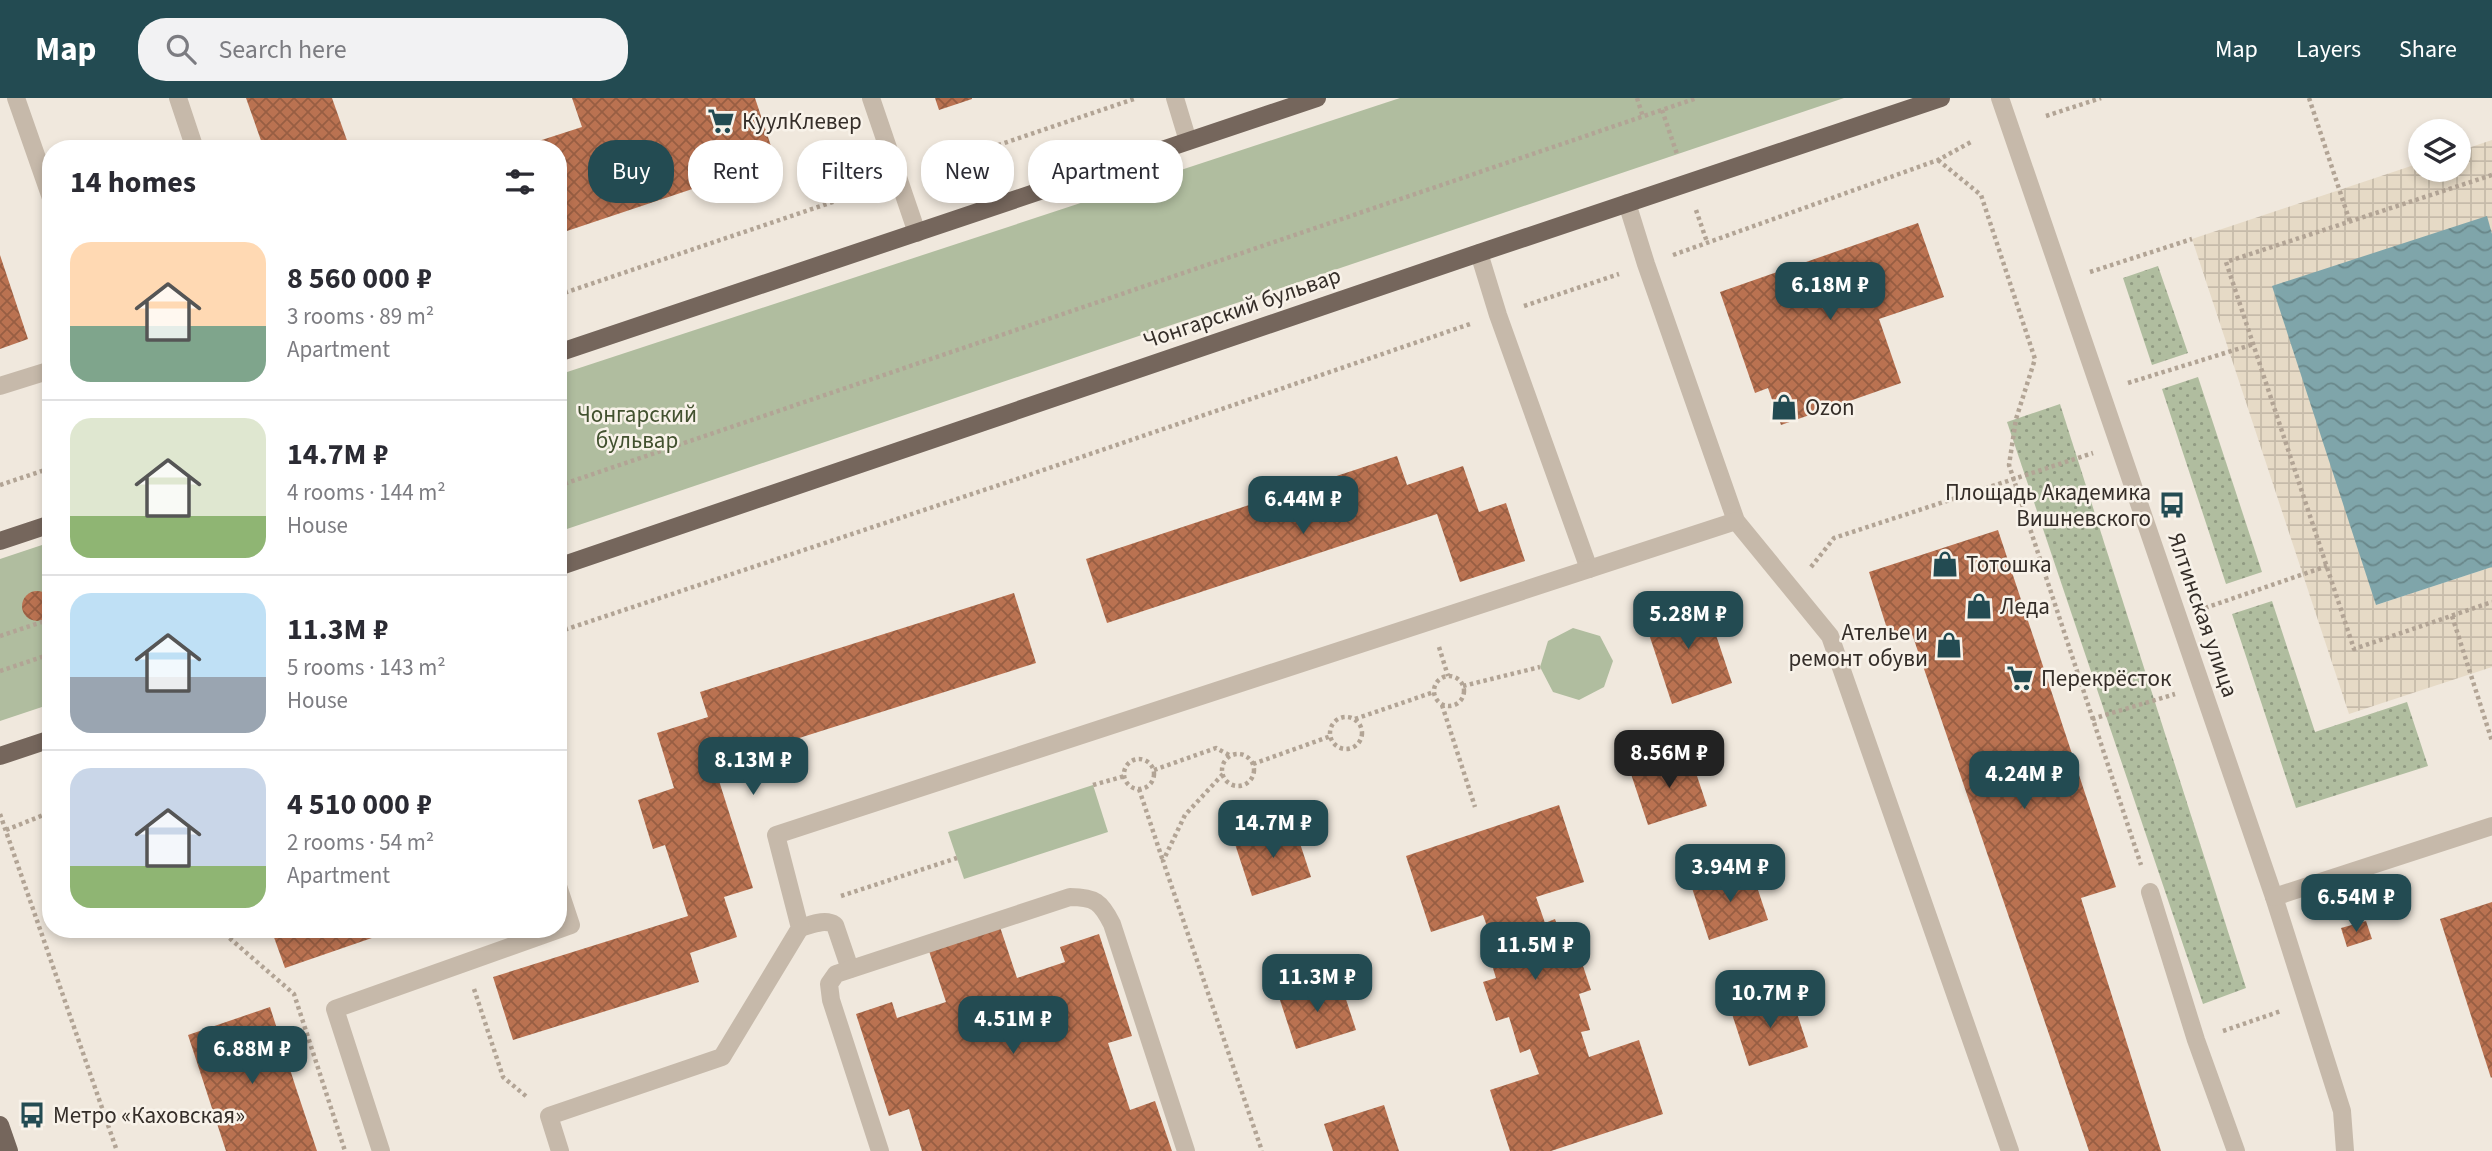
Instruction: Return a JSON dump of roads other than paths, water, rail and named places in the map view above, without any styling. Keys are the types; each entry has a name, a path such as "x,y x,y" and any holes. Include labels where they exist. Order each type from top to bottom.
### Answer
{"main road":[{"path":"567,350 1317,98"},
{"name":"Чонгарский бульвар","path":"567,564 1941,98"},
{"path":"0,541 42,527"},
{"path":"0,756 42,742"},
{"path":"0,1125 9,1151"}],"street":[{"path":"16,98 42,172"},
{"path":"178,98 192,140"},
{"path":"871,98 917,233"},
{"path":"1175,98 1188,141"},
{"name":"Ялтинская улица","path":"2000,98 2274,897 2343,1111 2345,1151"},
{"path":"1627,203 1736,521 1830,636 2010,1151"},
{"path":"1479,253 1498,314 1589,569"},
{"path":"0,386 42,373"},
{"path":"560,1151 550,1116 722,1057 798,919 776,835 1736,521"},
{"path":"2274,897 2492,827"},
{"path":"2150,892 2196,1040 2236,1151"},
{"path":"880,1151 831,1000 829,984 836,974 1070,897 1086,897 1102,905 1112,924 1186,1151"},
{"path":"567,911 572,925 567,927"},
{"path":"798,919 830,922 835,925 850,969"},
{"path":"381,1151 335,1009 535,938"}],"water":[{"path":"2487,216 2492,234 2492,567 2376,605 2272,286"}],"place":[{"name":"КуулКлевер","path":"721,121"},
{"name":"Ozon","path":"1784,407"},
{"name":"Площадь Академика Вишневского","path":"2172,505"},
{"name":"Тотошка","path":"1945,564"},
{"name":"Леда","path":"1979,606"},
{"name":"Ателье и ремонт обуви","path":"1949,645"},
{"name":"Перекрёсток","path":"2020,678"},
{"name":"Метро «Каховская»","path":"32,1115"}]}
